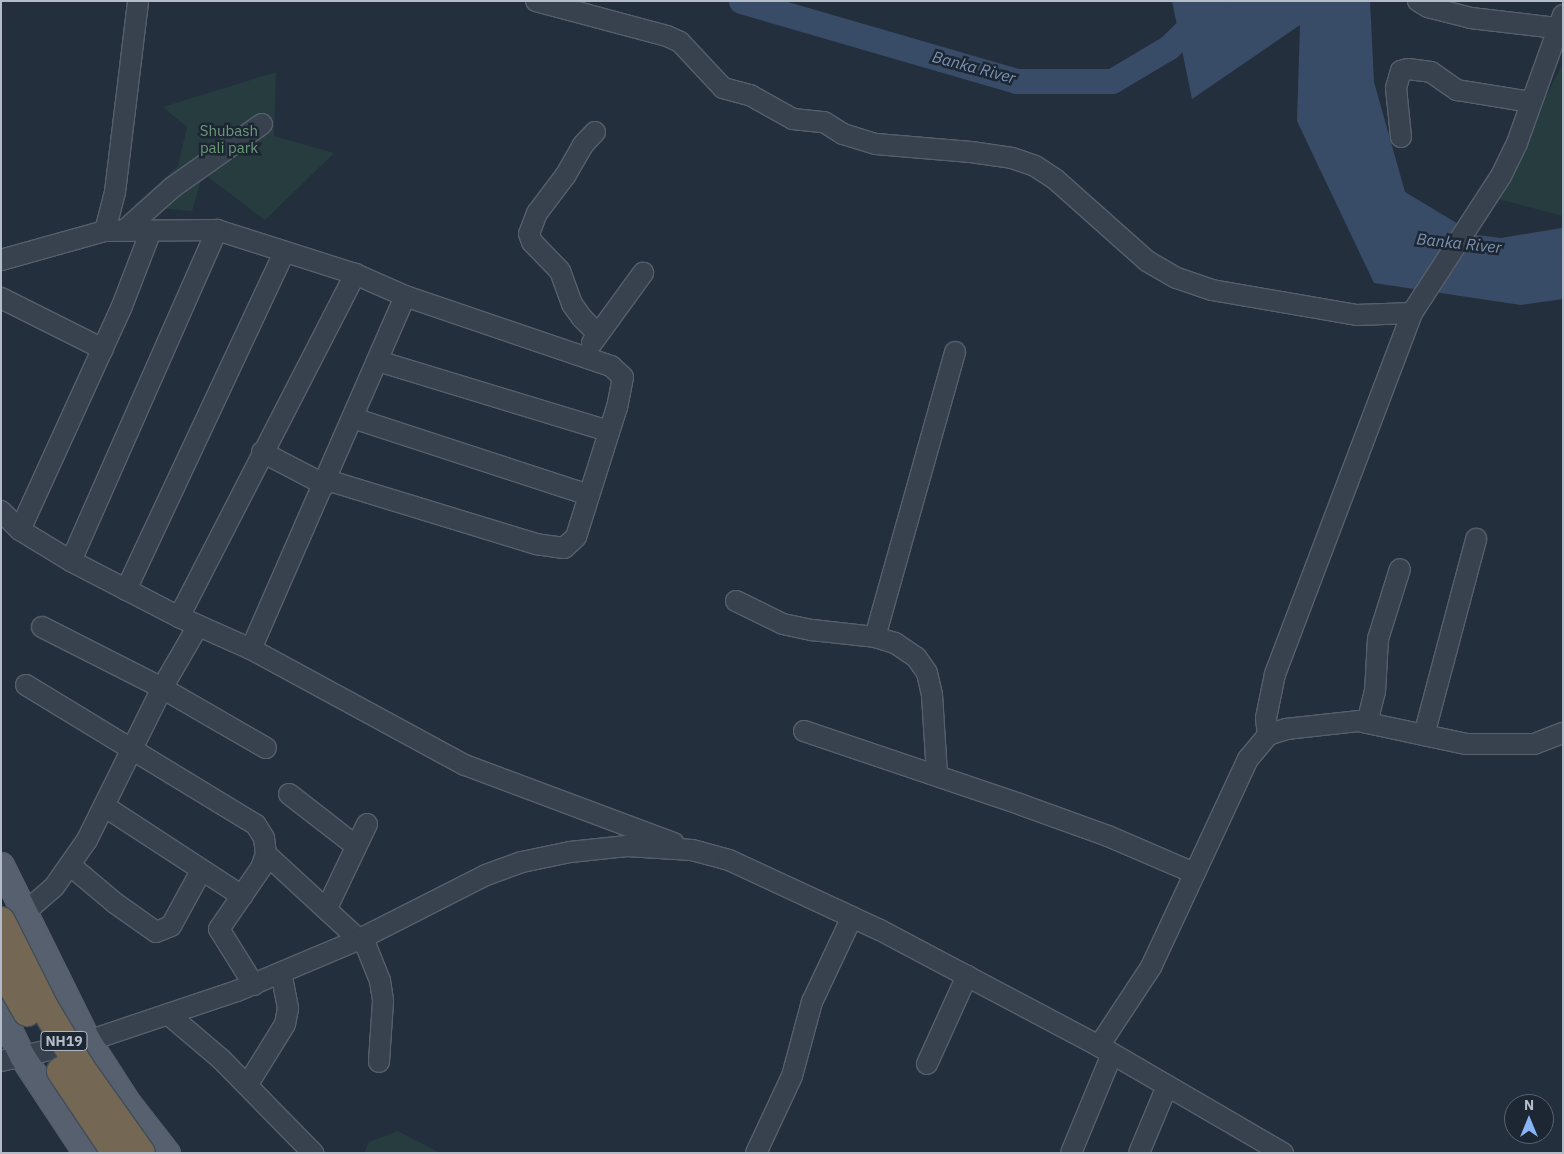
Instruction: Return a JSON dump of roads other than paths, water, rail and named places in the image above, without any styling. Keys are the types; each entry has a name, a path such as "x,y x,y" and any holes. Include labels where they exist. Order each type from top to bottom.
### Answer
{"highway":[{"name":"NH19","path":"12,918 44,1006 80,1067 141,1153"},
{"name":"NH19","path":"1,966 53,1059 116,1153"}],"main road":[{"path":"1,866 12,918 128,1103 167,1153"},
{"path":"1,1013 12,1059 86,1153"}],"street":[{"path":"105,231 115,192 138,1"},
{"path":"536,1 667,36 680,42 723,88 750,95 793,119 824,122 843,134 876,144 971,152 1012,158 1035,166 1056,180 1147,260 1177,278 1212,290 1357,315 1415,306"},
{"path":"1268,735 1266,718 1276,674 1415,306 1479,209 1513,151 1559,22 1471,18 1428,7 1418,1"},
{"path":"1401,138 1396,88 1401,71 1408,69 1431,72 1457,90 1530,102"},
{"path":"126,229 173,187 262,124"},
{"path":"595,132 583,145 565,176 537,213 529,234 532,242 560,271 582,318 598,334"},
{"path":"1,260 105,231 126,229 152,231 217,230 284,253 355,274 405,296 611,366 623,377 609,431 576,537 564,548 555,549 326,482 262,452"},
{"path":"71,562 217,230"},
{"path":"20,530 103,349 152,231"},
{"path":"126,590 284,253"},
{"path":"582,357 643,273"},
{"path":"179,617 355,274"},
{"path":"251,649 326,482 405,296"},
{"path":"1,298 103,349"},
{"path":"875,637 954,352"},
{"path":"378,361 609,431"},
{"path":"353,418 589,495"},
{"path":"1,511 20,530 71,562 179,617 251,649 465,765 692,850 729,860 852,916 1106,1050 1283,1153"},
{"path":"1424,735 1476,539"},
{"path":"1367,723 1375,692 1378,639 1400,569"},
{"path":"736,601 783,624 812,630 875,637 895,644 916,657 927,673 932,695 937,775"},
{"path":"12,918 54,886 71,866 104,806 162,688 198,626"},
{"path":"42,627 162,688 266,748"},
{"path":"26,685 256,825 264,838 266,854 261,868 219,929 254,985"},
{"path":"1072,1153 1106,1050 1151,967 1248,759 1268,735 1286,729 1358,721 1466,744 1534,744 1563,733"},
{"path":"804,731 937,775 1108,836 1194,873"},
{"path":"289,794 356,846"},
{"path":"104,806 242,896"},
{"path":"327,908 367,824"},
{"path":"12,1059 88,1041 254,985 360,940 486,875 522,862 570,852 627,846 692,850"},
{"path":"266,854 360,940 380,981 383,1022 379,1062"},
{"path":"71,866 115,903 156,932 171,926 201,871"},
{"path":"756,1153 792,1076 812,1002 852,916"},
{"path":"248,1084 285,1024 288,1008 281,973"},
{"path":"928,1064 967,976"},
{"path":"168,1014 248,1084 313,1153"},
{"path":"1140,1153 1167,1086"}],"water":[{"path":"1172,1 1370,1 1374,82 1405,192 1500,249 1563,240 1563,299 1521,305 1374,283 1297,121 1300,25 1192,99"}],"waterway":[{"name":"Banka River","path":"741,1 1016,81 1112,81 1169,47 1216,1"},
{"name":"Banka River","path":"1467,246 1501,250 1563,240"}],"park label":[{"name":"Shubash pali park","path":"229,138"}]}
